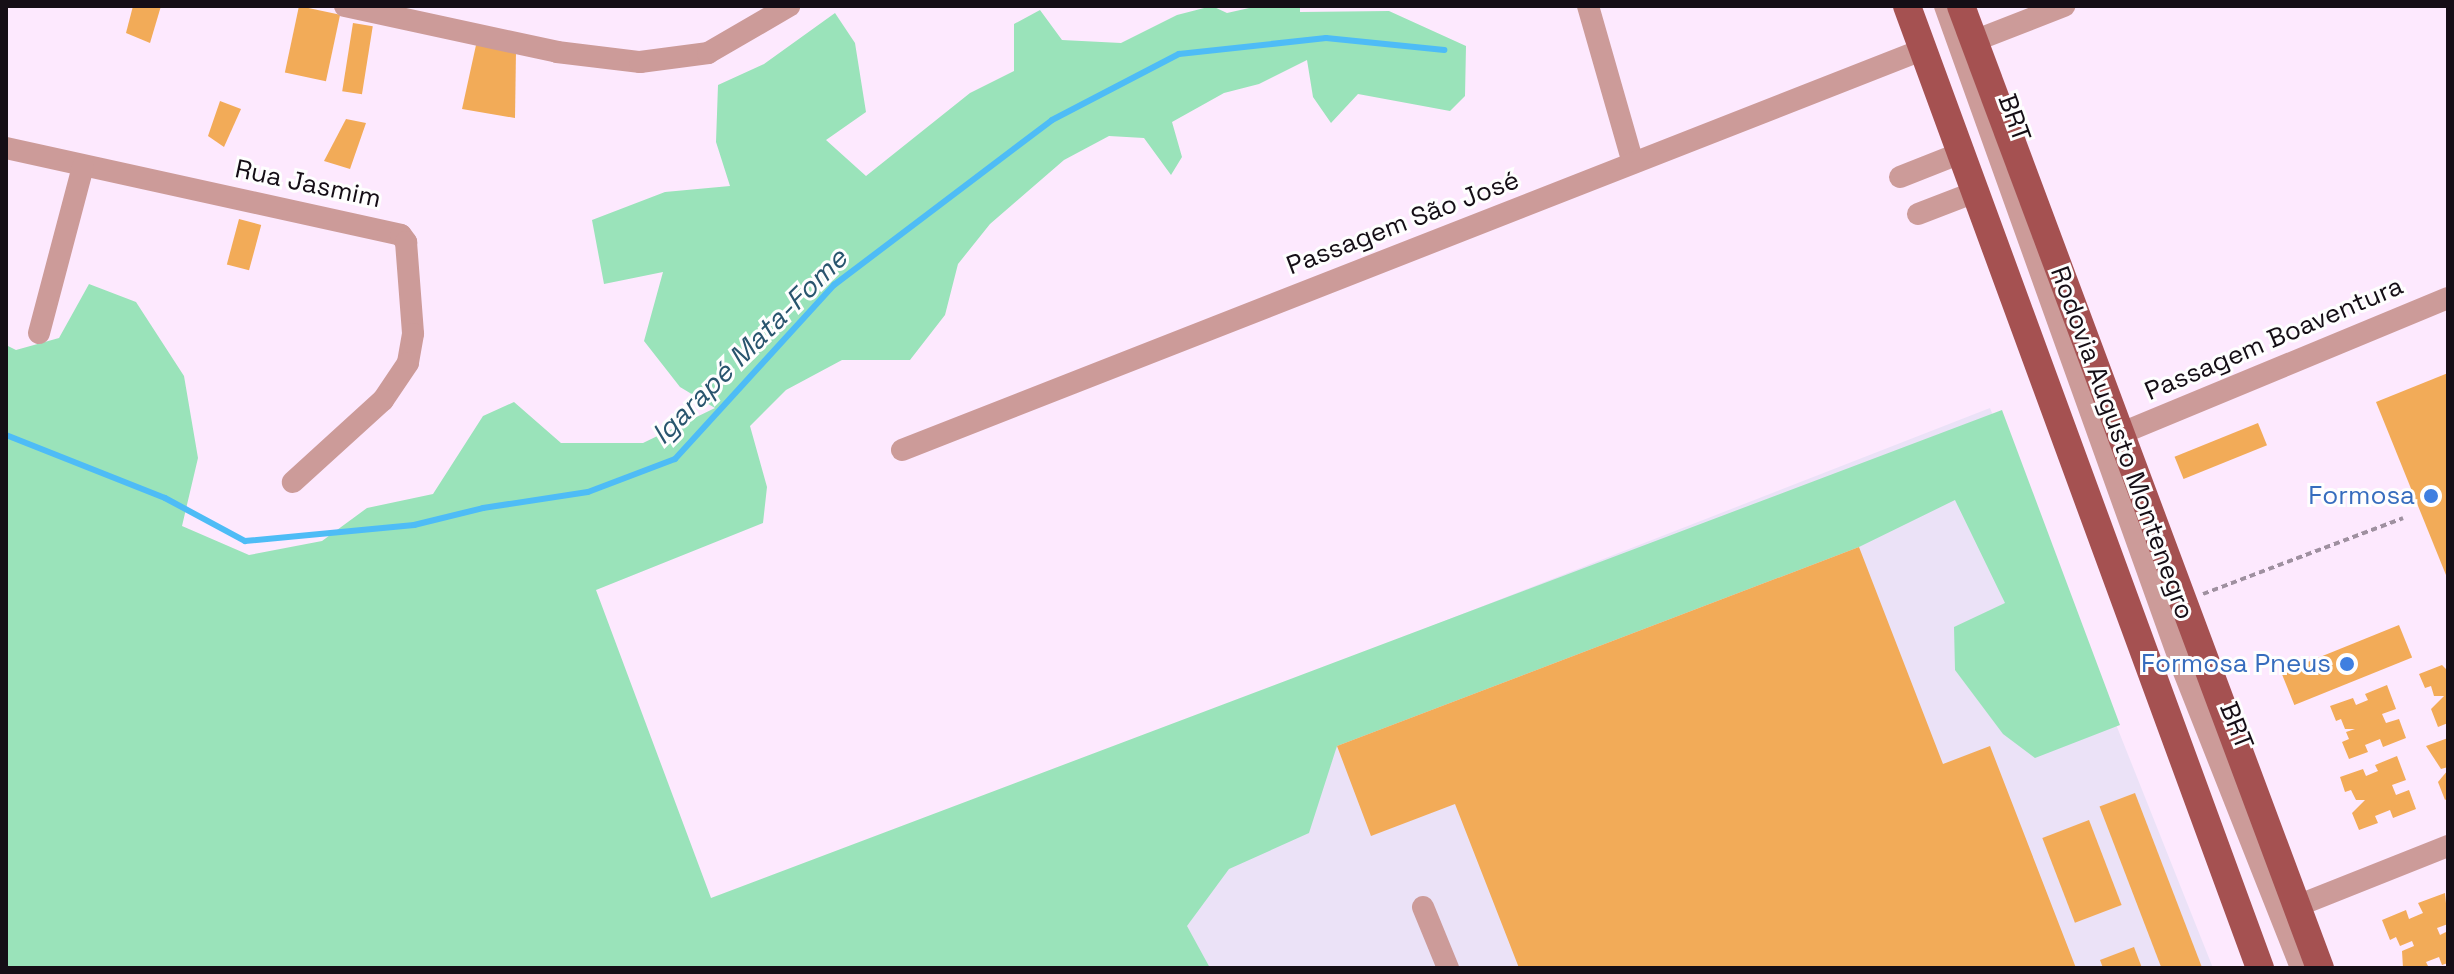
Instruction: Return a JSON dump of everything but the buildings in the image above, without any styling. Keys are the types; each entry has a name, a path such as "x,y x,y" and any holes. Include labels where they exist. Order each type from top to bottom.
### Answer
{"main road":[{"name":"Rodovia Augusto Montenegro","path":"1907,6 1978,191 2260,968"},
{"name":"Rodovia Augusto Montenegro","path":"1961,6 2122,433 2195,642 2320,968"}],"street":[{"path":"345,6 393,12 557,52 640,62 708,53 789,6"},
{"path":"1588,6 1633,163"},
{"name":"BRT","path":"1945,6 2182,667 2301,968"},
{"path":"1974,41 2064,6"},
{"name":"Passagem São José","path":"902,450 1924,49"},
{"name":"Rua Jasmim","path":"6,148 83,167 386,229 406,242 413,334 408,363 383,400 293,482"},
{"path":"1900,177 1963,152"},
{"path":"39,333 83,167"},
{"path":"1918,214 1978,191"},
{"name":"Passagem Boaventura","path":"2122,433 2448,298"},
{"path":"2297,906 2448,846"},
{"path":"1423,907 1448,968"}],"path":[{"path":"2220,587 2403,518"}],"shaded area":[{"path":"1990,408 2213,968 648,968 704,910"}],"green space":[{"path":"1212,6 1227,13 1258,6 1300,6 1300,12 1389,11 1466,46 1465,96 1450,111 1358,94 1331,123 1313,97 1307,60 1259,84 1224,93 1172,122 1182,157 1171,175 1144,138 1109,136 1064,160 990,224 958,264 945,315 910,360 842,360 786,390 750,426 767,487 763,523 596,590 711,898 2002,410 2120,725 2035,758 2003,734 1955,670 1954,627 2005,603 1955,500 1859,547 1337,746 1309,833 1229,869 1187,926 1210,968 6,968 6,345 16,350 59,338 89,284 136,302 184,376 198,458 182,526 249,555 322,541 367,508 433,494 483,416 514,402 561,443 643,443 715,408 680,387 644,341 663,272 604,284 592,220 665,192 730,186 716,142 718,85 764,64 835,13 855,43 866,112 826,140 866,176 970,93 1014,71 1014,24 1040,10 1062,40 1121,43 1177,15"}],"waterway":[{"name":"Igarapé Mata-Fome","path":"6,435 165,498 245,541 414,525 483,508 588,492 675,459 834,285 1052,120 1179,54 1326,38 1444,50"}],"place":[{"name":"Formosa","path":"2431,496"},
{"name":"Formosa Pneus","path":"2347,664"}]}
